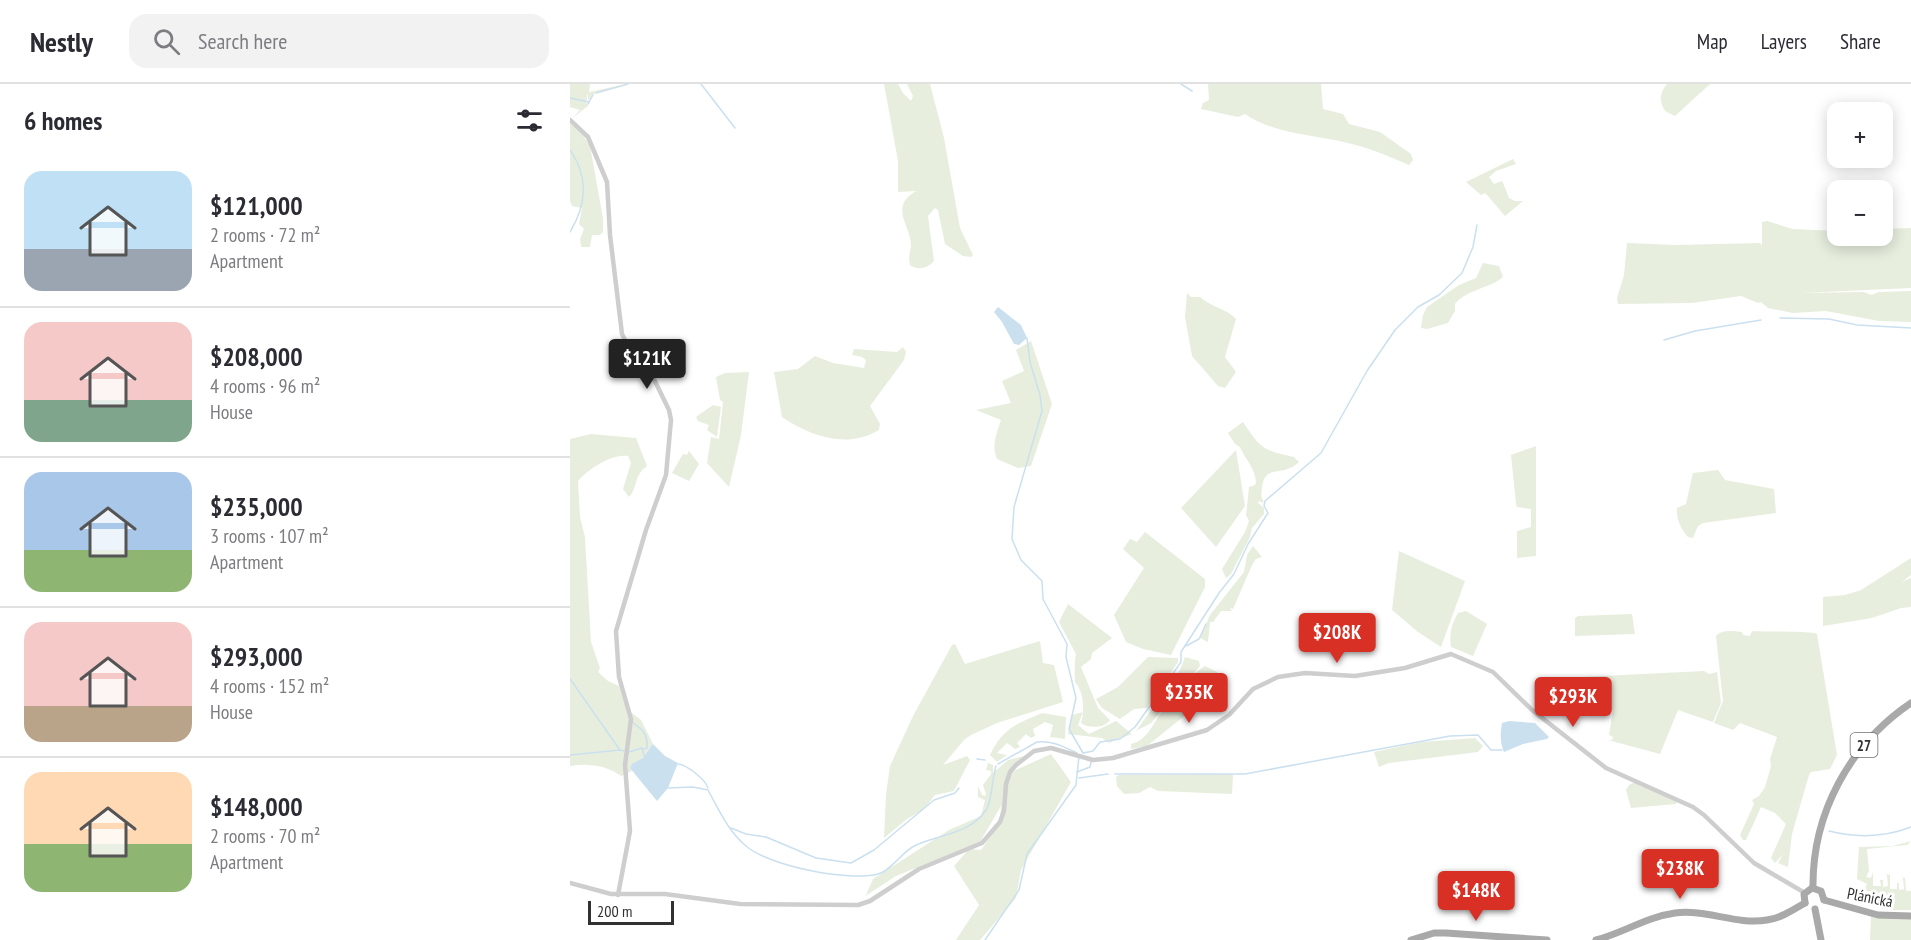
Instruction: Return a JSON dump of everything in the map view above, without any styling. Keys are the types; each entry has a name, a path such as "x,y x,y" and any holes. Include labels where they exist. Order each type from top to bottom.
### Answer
{"main road":[{"name":"27","path":"1813,888 1814,865 1820,831 1839,781 1869,739 1911,704"},
{"path":"1805,903 1805,893 1813,888 1821,891 1824,900 1820,907 1815,909"},
{"name":"Plánická","path":"1824,900 1878,915 1911,916"},
{"path":"1805,903 1815,909 1821,940"},
{"path":"1596,940 1651,918 1680,912 1709,913 1752,921 1774,918 1805,903"},
{"path":"1411,940 1434,933 1446,933 1547,940"}],"street":[{"path":"570,120 588,137 607,182 610,235 622,334 630,350 649,369 669,410 671,420 666,475 646,530 616,631 619,680 631,719 625,765 630,831 618,895"},
{"path":"570,883 618,895 656,893 740,904 858,905 870,901 920,869 982,843 1000,822 1004,811 1008,778 1016,765 1044,748 1079,758 1097,760 1113,758 1207,730 1229,715 1253,689 1287,674 1355,676 1406,668 1444,655 1456,655 1493,672 1532,711 1606,768 1689,805 1704,815 1754,863 1805,893"}],"green space":[{"path":"570,84 590,84 589,92 626,84 595,93 588,101 588,92 586,104 588,102 588,106 572,118 580,110 570,107"},
{"path":"884,84 898,84 911,101 913,96 907,84 930,84 944,138 960,228 973,255 971,257 963,256 945,244 938,210 935,208 928,216 934,261 923,268 910,265 910,238 902,210 908,197 916,191 898,192 898,161"},
{"path":"1208,84 1321,84 1323,109 1343,114 1349,124 1380,132 1411,154 1413,160 1409,165 1356,145 1281,130 1256,121 1245,114 1238,117 1201,109 1203,103 1209,100"},
{"path":"1667,84 1710,84 1675,116 1665,111 1662,104 1661,94"},
{"path":"570,123 582,134 590,146 603,218 603,232 600,235 592,235 590,247 581,247 580,239 584,229 579,224 582,208 572,206 570,201"},
{"path":"1513,159 1516,164 1496,171 1489,177 1494,184 1502,181 1509,198 1523,201 1505,216 1485,193 1481,195 1466,182"},
{"path":"1767,221 1793,229 1827,231 1827,246 1893,246 1893,229 1911,228 1911,288 1801,293 1864,292 1871,295 1879,292 1911,291 1911,322 1879,321 1826,311 1793,313 1768,308 1761,302 1758,303 1741,296 1692,303 1618,304 1617,298 1624,275 1627,243 1677,245 1760,243 1762,246 1762,222"},
{"path":"1483,263 1499,266 1503,277 1460,299 1455,304 1455,311 1448,323 1427,329 1421,328 1427,307 1459,285 1476,278"},
{"path":"1187,293 1191,297 1200,297 1236,319 1225,357 1236,372 1225,388 1218,386 1192,356 1185,317"},
{"path":"1031,341 1052,404 1031,466 1018,468 997,459 995,454 996,434 1001,420 976,410 1011,403 1002,381 1024,371 1016,350"},
{"path":"903,347 906,352 904,360 870,406 880,424 879,430 867,436 842,440 817,435 782,417 774,372 798,369 815,356 833,363 864,368 866,360 852,355 854,349 897,352"},
{"path":"749,372 741,435 729,487 707,463 711,437 719,439 723,402 720,400 716,377 725,373"},
{"path":"713,405 721,407 717,437 707,430 709,425 698,421 696,417"},
{"path":"1243,422 1254,438 1264,447 1294,457 1299,462 1293,467 1266,476 1261,492 1264,503 1259,501 1258,503 1264,508 1264,514 1252,528 1250,537 1231,574 1226,578 1222,569 1245,532 1249,521 1246,515 1249,487 1255,485 1256,482 1254,472 1240,447 1235,444 1228,433"},
{"path":"591,434 636,438 647,466 640,474 629,497 623,489 631,463 628,456 615,457 600,463 578,481 580,517 585,537 591,642 600,668 598,672 608,681 619,686 628,710 641,720 653,744 643,758 630,768 632,771 621,776 609,769 596,766 570,766 570,439"},
{"path":"1536,446 1536,556 1517,558 1517,531 1531,527 1531,509 1517,507 1511,455"},
{"path":"1236,450 1245,506 1216,547 1181,508"},
{"path":"689,451 699,464 689,481 672,473 683,454 687,455"},
{"path":"1718,470 1725,480 1774,489 1776,513 1703,523 1698,526 1693,538 1688,537 1680,524 1677,508 1686,504 1693,473"},
{"path":"1145,532 1205,579 1205,587 1171,655 1143,649 1126,642 1114,615 1144,568 1123,549 1130,539 1137,542"},
{"path":"1253,546 1262,557 1256,559 1252,565 1233,609 1230,608 1232,611 1221,611 1213,622 1210,622 1208,642 1200,638 1210,615 1244,572 1247,555"},
{"path":"1399,551 1465,581 1441,647 1418,632 1392,610"},
{"path":"1911,558 1911,575 1902,582 1911,578 1911,607 1872,618 1823,626 1823,597 1845,595 1861,590"},
{"path":"1068,604 1112,638 1092,653 1091,659 1081,667 1098,708 1110,720 1101,726 1088,726 1081,723 1083,702 1075,682 1076,654 1059,622"},
{"path":"1466,611 1487,624 1473,656 1451,647 1450,634 1454,622 1458,613"},
{"path":"1632,614 1635,634 1575,636 1575,618 1578,616"},
{"path":"1724,631 1731,631 1742,632 1743,635 1750,636 1752,631 1817,634 1837,755 1830,769 1811,772 1809,775 1792,834 1788,867 1778,863 1783,854 1775,863 1771,858 1786,824 1775,813 1761,807 1746,840 1743,840 1740,835 1754,804 1752,800 1759,796 1765,787 1777,737 1740,723 1733,730 1714,723 1723,701 1716,636"},
{"path":"1040,641 1043,663 1054,665 1063,702 997,723 964,740 943,765 967,756 970,760 954,791 935,795 924,809 907,819 884,838 890,766 913,716 952,645 955,644 965,664"},
{"path":"1148,657 1178,658 1178,662 1147,708 1134,709 1120,719 1102,708 1096,699 1118,687"},
{"path":"1185,657 1199,661 1200,666 1151,723 1136,731 1180,670"},
{"path":"1205,666 1217,672 1225,683 1147,746 1131,749 1131,744 1146,735 1182,686"},
{"path":"1704,671 1709,674 1717,672 1721,703 1713,722 1678,710 1660,754 1608,740 1612,740 1613,737 1609,735 1613,710 1587,710 1581,677"},
{"path":"1083,712 1078,725 1089,734 1116,721 1132,734 1109,743 1102,738 1068,734 1072,715"},
{"path":"1042,713 1066,717 1065,739 1050,737 1053,725 1045,722 1033,729 1035,736 1031,738 1026,734 1017,743 1020,747 1015,749 1007,743 997,753 1007,755 997,762 990,755 1000,739 1011,728"},
{"path":"1475,738 1483,746 1478,752 1389,763 1379,767 1374,752 1421,742"},
{"path":"1051,754 1071,782 1021,870 1016,898 980,940 956,940 979,905 954,866 969,849 981,850 999,824 1001,806 980,842 896,876 859,900 866,895 873,879 949,830 981,816 985,800 978,797 978,786 982,795 985,796 983,785 991,774 991,771 986,770 988,763 993,765 993,773 1008,760 1024,756 1007,774"},
{"path":"1119,775 1233,775 1232,794 1158,791 1150,787 1139,793 1124,794 1117,786 1116,777"},
{"path":"1635,782 1678,801 1676,804 1631,808 1626,790"},
{"path":"1911,841 1907,845 1867,849 1869,871 1866,877 1871,878 1873,872 1873,886 1881,886 1880,880 1883,880 1883,887 1888,886 1885,874 1890,875 1890,889 1897,889 1897,883 1899,883 1899,890 1904,889 1901,877 1905,878 1906,891 1911,891 1911,910 1889,910 1856,903 1856,891 1863,894 1867,884 1857,879 1859,847 1893,846"},
{"path":"1871,916 1911,917 1911,940 1870,940"}],"water":[{"path":"998,307 1021,325 1027,338 1019,345 1014,344 994,312"},
{"path":"1509,721 1535,723 1549,737 1504,752 1501,727 1502,723"},
{"path":"653,744 665,756 678,763 668,788 657,801 630,768 632,764 643,758"}],"waterway":[{"path":"596,93 628,84"},
{"path":"701,84 735,128"},
{"path":"1181,84 1192,91"},
{"path":"588,104 593,95"},
{"path":"570,98 589,102"},
{"path":"570,150 580,170 584,191 580,211 570,232"},
{"path":"1083,753 1093,751 1100,742 1120,739 1135,727 1181,662 1181,652 1234,574 1248,544 1268,513 1264,506 1265,501 1321,453 1367,371 1395,330 1418,307 1439,295 1462,273 1473,247 1477,225"},
{"path":"1780,318 1829,319 1857,325 1911,328"},
{"path":"1664,340 1695,331 1761,320"},
{"path":"1027,338 1030,362 1040,395 1042,411 1014,507 1012,539 1021,560 1042,581 1043,599 1067,644 1066,657 1076,698 1069,729 1083,753"},
{"path":"1186,646 1199,639 1206,624"},
{"path":"570,679 620,750 624,751"},
{"path":"632,722 646,736 647,748 644,749"},
{"path":"1115,774 1245,774 1450,736 1478,735 1491,750 1502,750"},
{"path":"998,764 1037,742 1053,743 1077,753"},
{"path":"629,752 642,748 645,758"},
{"path":"570,755 620,750"},
{"path":"985,940 1019,890 1027,854 1076,785 1079,756"},
{"path":"977,759 985,760"},
{"path":"1077,772 1090,767 1091,762"},
{"path":"678,764 695,773 708,788"},
{"path":"668,788 693,787 708,790 734,834 746,846 772,860 830,874 865,876 883,872 914,846 953,833 979,818 988,806 996,766"},
{"path":"1079,778 1108,774"},
{"path":"731,828 746,834 766,837 816,858 851,863 874,850 934,800 955,793 959,788"},
{"path":"1829,831 1870,836 1911,827"}]}
